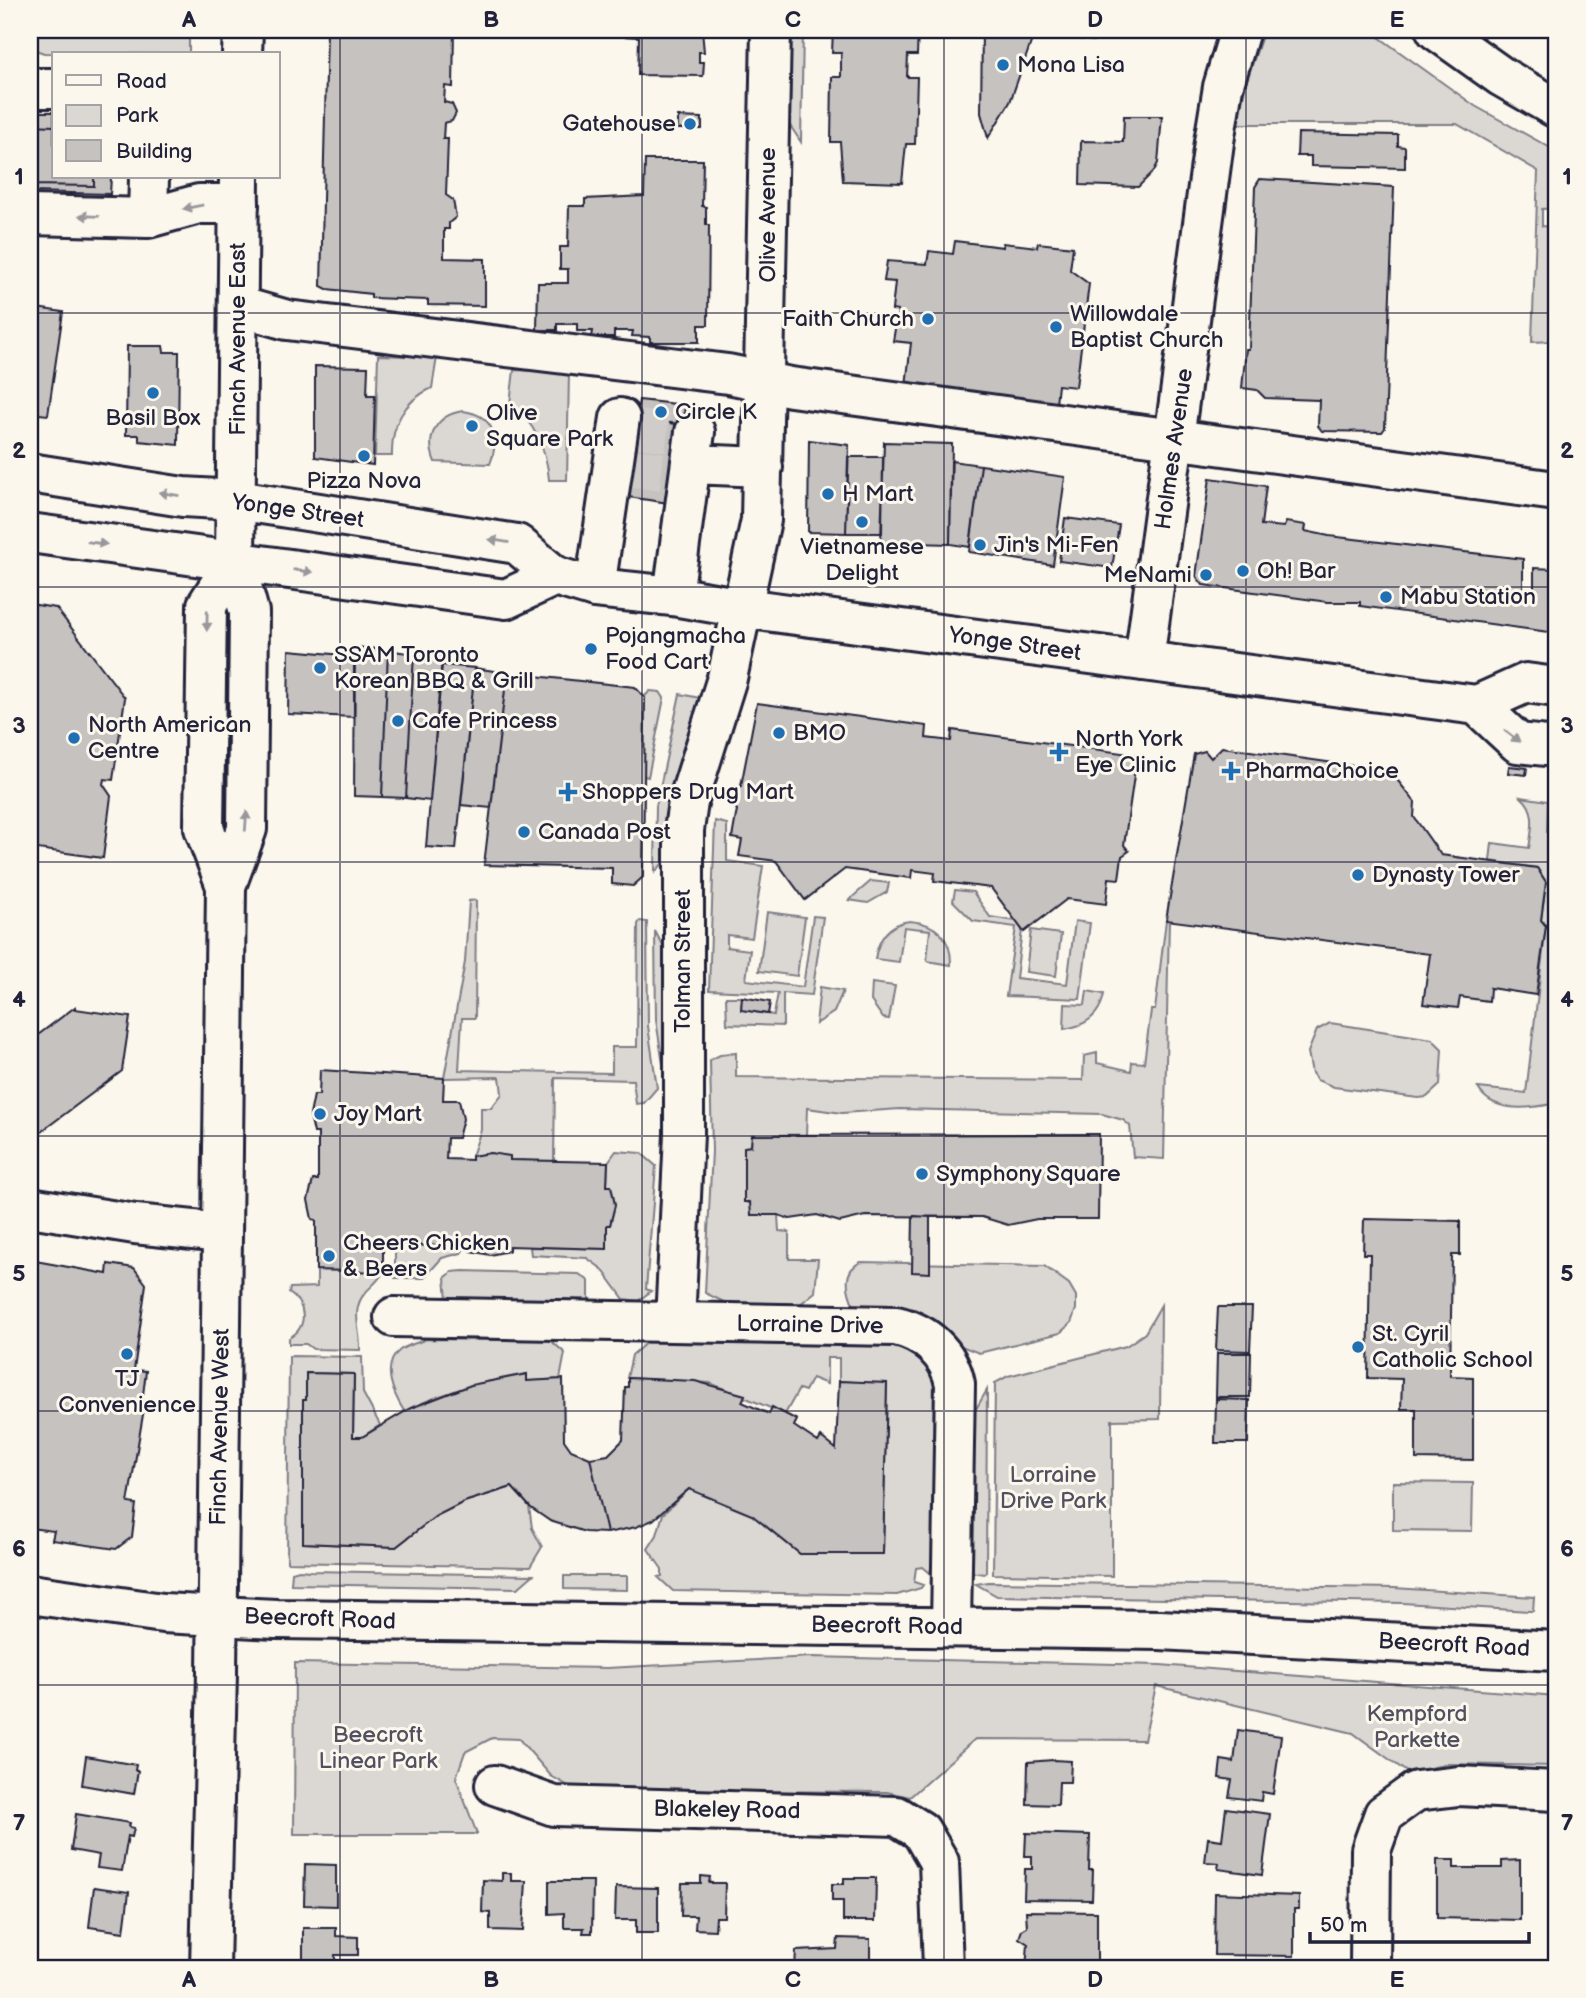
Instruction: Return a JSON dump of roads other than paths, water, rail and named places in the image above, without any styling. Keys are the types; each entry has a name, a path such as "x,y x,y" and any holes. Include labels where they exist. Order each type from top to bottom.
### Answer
{"street":[{"path":"242,52 243,30"},
{"name":"Olive Avenue","path":"743,608 761,520 766,382 771,30"},
{"name":"Holmes Avenue","path":"1144,661 1220,106 1240,30"},
{"path":"1436,30 1502,77 1556,108"},
{"path":"30,88 52,88"},
{"path":"148,218 149,178"},
{"path":"30,215 148,218 239,191"},
{"name":"Finch Avenue East","path":"235,561 239,191"},
{"path":"238,306 287,320 727,374 766,382 1556,491"},
{"path":"595,588 620,454"},
{"path":"673,596 684,462 763,467"},
{"name":"Yonge Street","path":"30,473 183,496 237,500 517,544 555,576 595,588 673,596 743,608 1477,705"},
{"path":"30,533 506,599 555,576"},
{"name":"Finch Avenue West","path":"210,1968 226,886 247,829 249,612 235,561"},
{"name":"Tolman Street","path":"675,1322 684,1134 684,831 688,802 727,678 743,608"},
{"path":"1556,687 1526,683 1477,705 1518,743 1556,747"},
{"path":"30,1207 135,1224 222,1233"},
{"name":"Lorraine Drive","path":"394,1317 896,1326 917,1333 935,1345 948,1363 955,1384 951,1626"},
{"name":"Beecroft Road","path":"30,1594 163,1613 446,1623 1160,1630 1556,1651"},
{"name":"Blakeley Road","path":"495,1785 554,1806 897,1816 921,1831 939,1862 943,1968"},
{"path":"1370,1968 1371,1850 1384,1814 1416,1791 1459,1786 1556,1791"}],"tunnel":[{"path":"630,428 678,434"},
{"path":"624,467 673,473"}],"place":[{"name":"Mona Lisa","path":"1003,65"},
{"name":"Gatehouse","path":"690,124"},
{"name":"Faith Church","path":"928,319"},
{"name":"Willowdale Baptist Church","path":"1056,327"},
{"name":"Basil Box","path":"153,393"},
{"name":"Circle K","path":"661,412"},
{"name":"Olive Square Park","path":"472,426"},
{"name":"Pizza Nova","path":"364,456"},
{"name":"H Mart","path":"828,494"},
{"name":"Vietnamese Delight","path":"862,522"},
{"name":"Jin's Mi-Fen","path":"980,545"},
{"name":"Oh! Bar","path":"1243,571"},
{"name":"MeNami","path":"1206,575"},
{"name":"Mabu Station","path":"1386,597"},
{"name":"Pojangmacha Food Cart","path":"591,649"},
{"name":"SSAM Toronto Korean BBQ & Grill","path":"320,668"},
{"name":"Cafe Princess","path":"398,721"},
{"name":"BMO","path":"779,733"},
{"name":"North American Centre","path":"74,738"},
{"name":"North York Eye Clinic","path":"1059,752"},
{"name":"PharmaChoice","path":"1231,771"},
{"name":"Shoppers Drug Mart","path":"568,792"},
{"name":"Canada Post","path":"524,832"},
{"name":"Dynasty Tower","path":"1358,875"},
{"name":"Joy Mart","path":"320,1114"},
{"name":"Symphony Square","path":"922,1174"},
{"name":"Cheers Chicken & Beers","path":"329,1256"},
{"name":"St. Cyril Catholic School","path":"1358,1347"},
{"name":"TJ Convenience","path":"127,1354"}],"park label":[{"name":"Lorraine Drive Park","path":"1053,1488"},
{"name":"Kempford Parkette","path":"1417,1727"},
{"name":"Beecroft Linear Park","path":"378,1748"}]}
